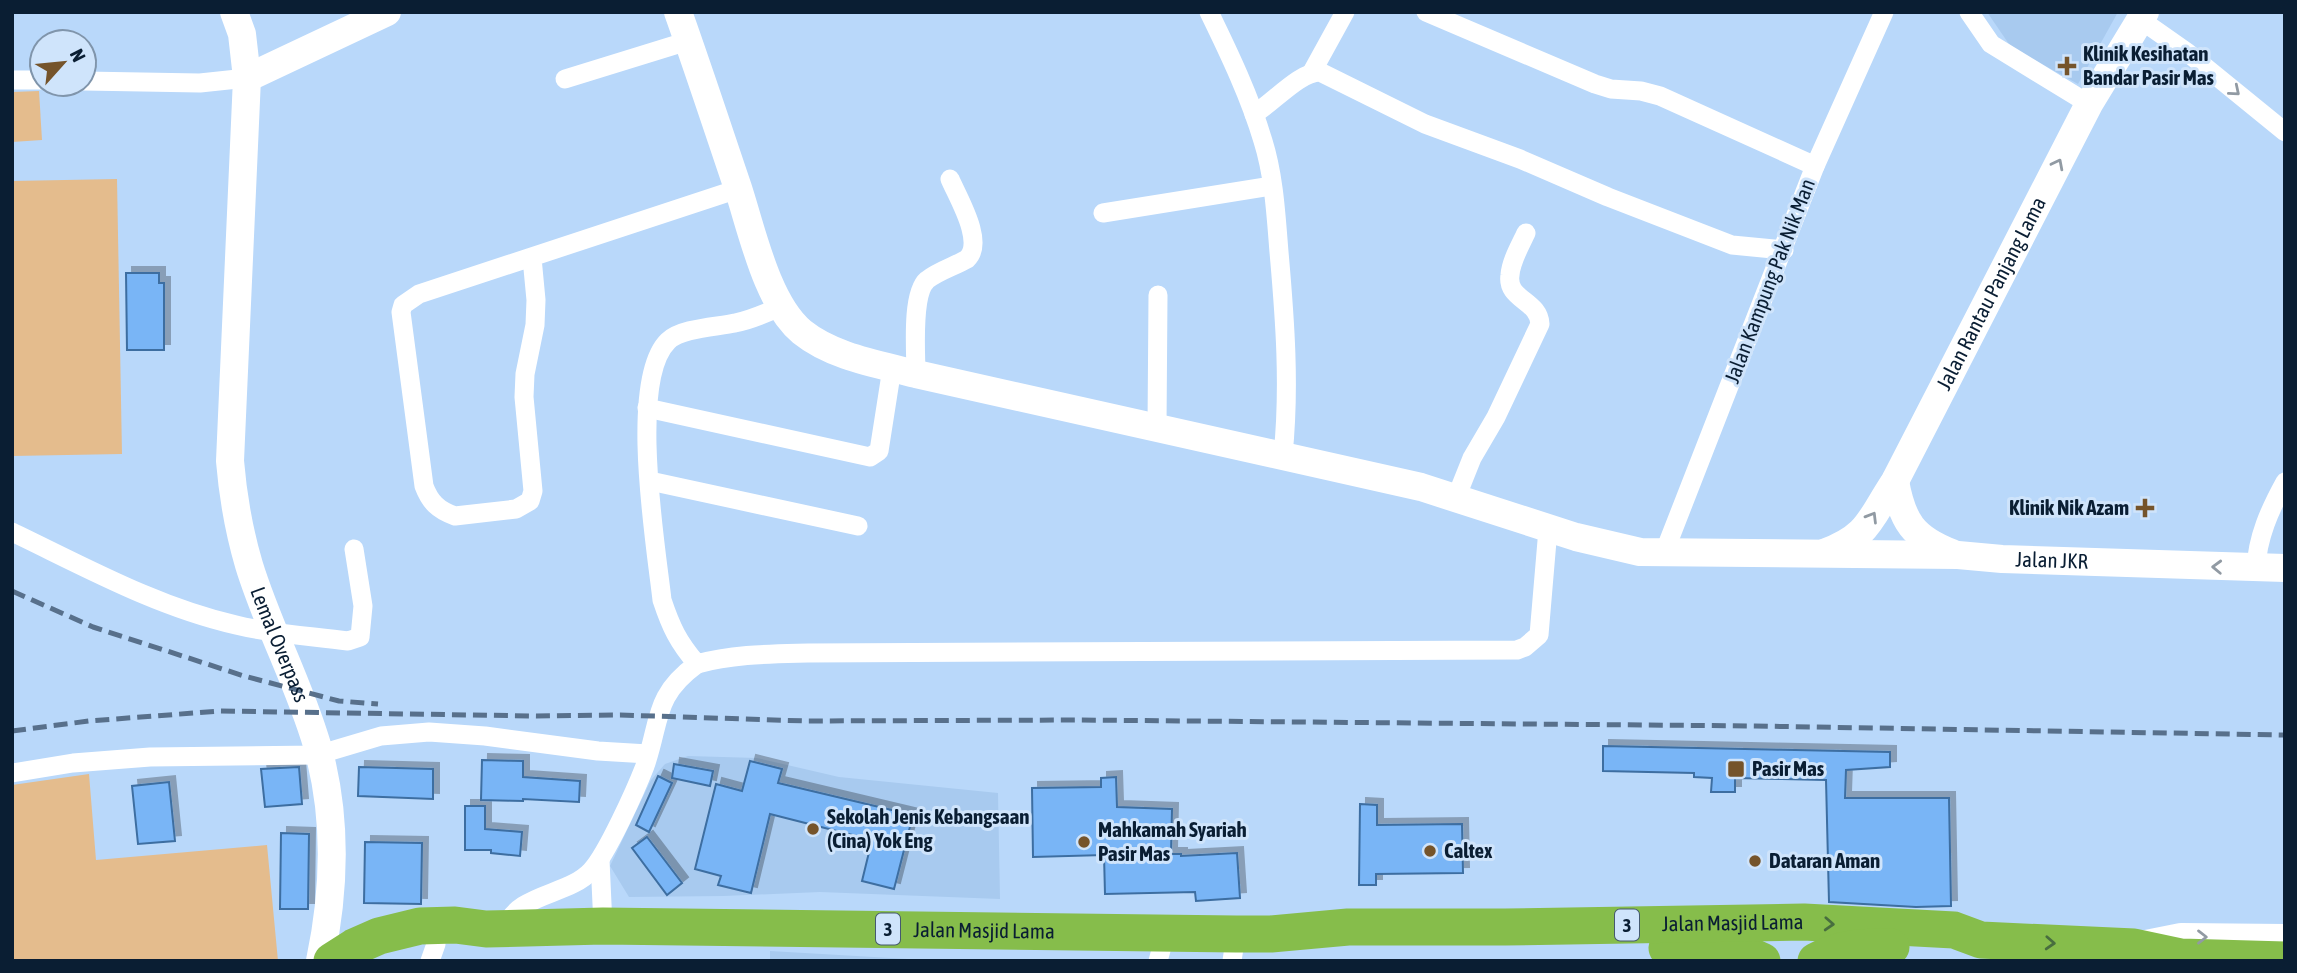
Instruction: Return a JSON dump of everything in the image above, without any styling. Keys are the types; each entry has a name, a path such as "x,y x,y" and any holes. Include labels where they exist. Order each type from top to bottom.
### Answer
{"highway":[{"name":"Jalan Masjid Lama","path":"1386,937 1804,922 1954,930 1982,940 2134,947"},
{"name":"Jalan Masjid Lama","path":"353,956 379,936 420,926 455,925 496,929 603,926 1162,947 1246,943 1348,927 1386,937 1693,954 1742,952 1762,961"},
{"name":"Jalan Masjid Lama","path":"353,956 399,950 433,952 458,940 496,929"},
{"name":"Jalan Masjid Lama","path":"1816,961 1850,948 1954,949 1982,940"},
{"name":"3","path":"2134,947 2182,957 2285,960"}],"street":[{"path":"98,81 200,83 247,78 387,12"},
{"path":"678,12 780,307 737,323 683,333 669,340 661,351 652,377 646,438 662,600 679,642 697,664"},
{"path":"1209,12 1254,114 1263,141 1272,186 1286,337 1283,455"},
{"path":"1312,72 1345,12"},
{"path":"1426,12 1595,84 1650,94 1686,106 1815,166"},
{"name":"Jalan Kampung Pak Nik Man","path":"1664,553 1815,166 1884,12"},
{"path":"1969,12 1991,44 2089,104"},
{"path":"2143,16 2285,132"},
{"name":"Jalan Rantau Panjang Lama","path":"1818,555 1842,546 1864,531 1895,481 2089,104 2143,16"},
{"path":"237,23 265,52 277,56 296,54"},
{"name":"Lemal Overpass","path":"237,23 247,78 230,461 236,515 259,592 306,709 318,747 326,787 332,854 331,901 320,961"},
{"path":"565,79 688,41"},
{"path":"1254,114 1304,75 1320,72 1425,124 1520,159 1608,197 1732,245 1784,250"},
{"path":"647,408 870,457 880,451 904,370 921,289 925,282 967,259 972,255 975,246 974,236 950,179"},
{"path":"1103,213 1272,186"},
{"path":"532,258 535,325 525,374 524,397 533,491 530,501 516,509 455,516 434,505 424,486 401,312 403,305 419,294 738,189"},
{"path":"1456,498 1472,458 1496,416 1539,324 1533,306 1517,297 1510,284 1511,267 1526,233"},
{"path":"1157,427 1158,295"},
{"name":"Jalan JKR","path":"780,307 804,333 827,347 904,370 1421,487 1548,529 1614,547 1664,553 1958,555 2002,559 2285,568"},
{"path":"650,481 858,526"},
{"path":"1895,481 1899,506 1909,523 1930,544 1958,555"},
{"path":"2256,569 2256,553 2261,535 2285,482"},
{"path":"496,929 537,898 570,887 583,879 600,860 640,776 661,706 680,677 697,664 756,655 808,653 1517,650 1535,641 1539,635 1548,529"},
{"path":"12,532 147,596 204,617 239,626 348,641 360,637 363,606 354,549"},
{"path":"12,773 73,763 150,757 317,755 382,736 429,733 485,736 598,751 648,754"},
{"path":"307,961 318,922 326,845 323,786 317,755"},
{"path":"600,860 603,926"},
{"path":"318,922 330,942 353,956"},
{"path":"2134,947 2181,937 2285,938"}],"shaded area":[{"name":"Klinik Kesihatan Bandar Pasir Mas","path":"1987,12 2118,12 2078,84 2011,47"},
{"path":"28,91 28,98 39,98 42,140 12,142 12,92"},
{"path":"117,179 122,454 12,456 12,181"},
{"name":"Sekolah Jenis Kebangsaan (Cina) Yok Eng","path":"688,756 757,758 839,777 998,793 1000,899 820,892 629,897 610,866 651,780 665,764"},
{"path":"89,774 96,860 267,845 278,961 12,961 12,785"},
{"path":"770,951 908,959 908,961 770,961"}],"building":[{"path":"126,273 159,273 159,283 164,283 164,350 127,350"},
{"path":"1603,746 1890,752 1890,767 1846,770 1845,798 1949,798 1951,906 1916,907 1829,902 1826,780 1735,778 1735,792 1711,792 1712,778 1694,777 1694,773 1603,771"},
{"path":"482,760 523,761 523,777 580,781 579,802 481,800"},
{"path":"750,761 782,769 778,783 913,815 894,889 862,881 872,840 770,814 751,893 718,885 721,876 695,869 716,784 742,791"},
{"path":"674,764 713,771 710,786 672,778"},
{"path":"299,767 302,804 265,807 261,769"},
{"path":"359,767 433,769 433,799 358,796"},
{"path":"658,776 672,783 649,832 636,825"},
{"path":"1116,777 1117,807 1172,809 1171,854 1181,856 1237,853 1240,898 1196,901 1195,892 1105,894 1104,855 1033,857 1032,788 1101,787 1101,778"},
{"path":"169,782 175,841 138,844 132,786"},
{"path":"1360,804 1377,805 1377,825 1462,824 1463,873 1376,874 1376,885 1359,885"},
{"path":"465,806 485,806 485,829 522,832 520,856 491,853 491,850 465,850"},
{"path":"281,833 309,834 308,909 280,909"},
{"path":"647,837 682,883 667,895 632,848"},
{"path":"365,842 422,843 421,904 364,903"}],"railway":[{"path":"12,591 93,627 244,676 339,701 378,704"},
{"path":"12,731 89,721 220,711 620,715 807,721 1078,720 1755,726 2285,735"}],"place":[{"name":"Klinik Kesihatan Bandar Pasir Mas","path":"2067,66"},
{"name":"Klinik Nik Azam","path":"2145,508"},
{"name":"Pasir Mas","path":"1736,769"},
{"name":"Sekolah Jenis Kebangsaan (Cina) Yok Eng","path":"813,829"},
{"name":"Mahkamah Syariah Pasir Mas","path":"1084,842"},
{"name":"Caltex","path":"1430,851"},
{"name":"Dataran Aman","path":"1755,861"}]}
